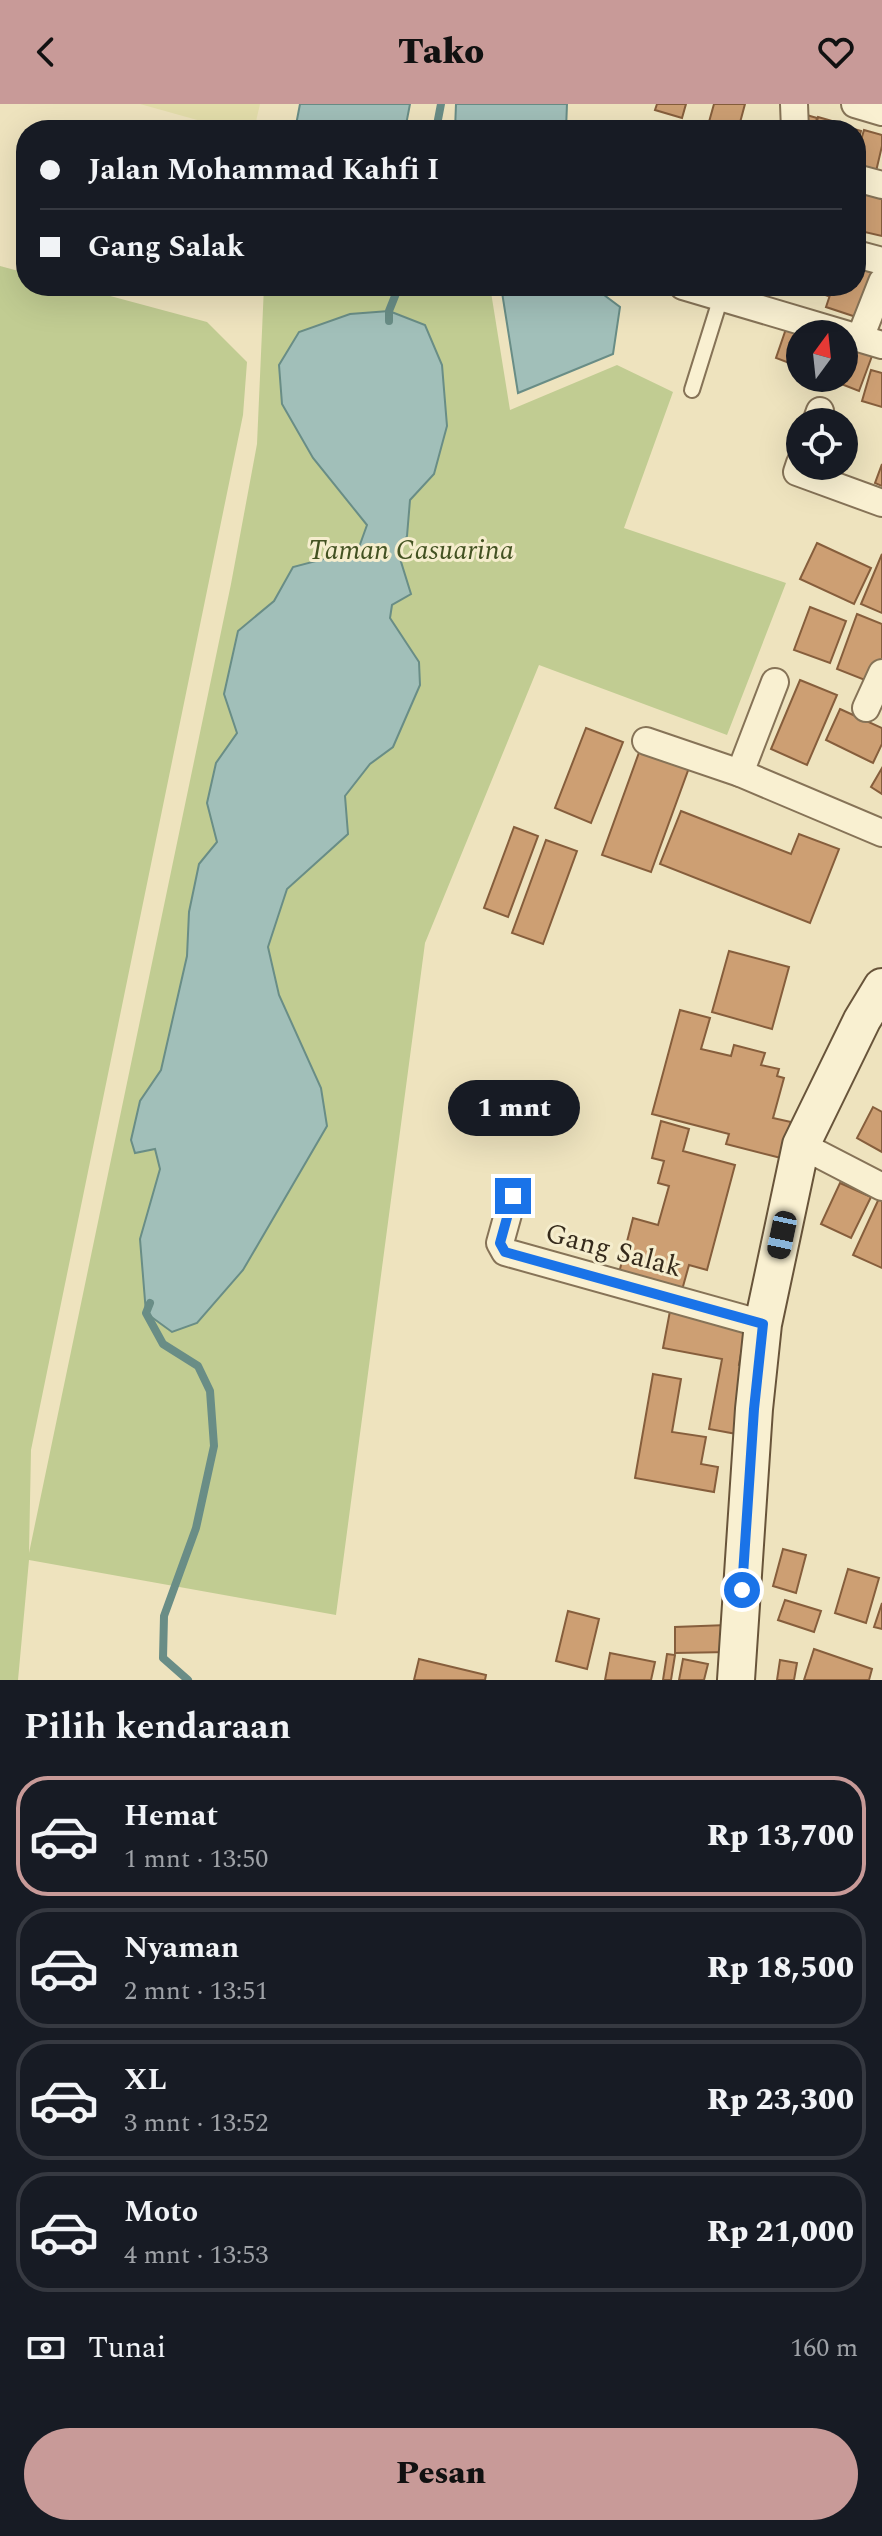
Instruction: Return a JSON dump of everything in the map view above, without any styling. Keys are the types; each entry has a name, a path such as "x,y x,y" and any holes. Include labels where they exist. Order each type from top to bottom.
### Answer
{"main road":[{"path":"736,1680 754,1409 763,1324 801,1145 862,1020 882,987"}],"street":[{"path":"855,104 882,112"},
{"path":"718,296 871,341 882,282"},
{"path":"819,480 882,503"},
{"path":"866,708 882,673"},
{"path":"740,773 775,682"},
{"path":"646,741 740,773 882,833"},
{"path":"801,1145 882,1187"},
{"name":"Gang Salak","path":"513,1196 500,1243 505,1252 763,1324"}],"lane":[{"path":"692,390 721,297"}],"shaded area":[{"path":"140,104 260,104 256,120 197,120"}],"green space":[{"name":"Taman Casuarina","path":"0,266 16,270 16,296 110,296 207,322 247,362 243,415 31,1450 29,1553 231,584 257,444 264,296 492,296 510,410 617,365 673,392 624,528 786,583 727,735 539,665 425,943 336,1615 29,1560 18,1680 0,1680"}],"water":[{"path":"300,104 410,104 407,120 297,120"},
{"path":"456,104 567,104 566,120 455,120"},
{"path":"503,296 605,296 620,307 613,354 518,393"},
{"path":"389,311 425,325 442,365 447,426 434,474 410,500 407,536 398,552 411,594 392,605 390,618 419,662 420,685 393,747 370,764 345,796 348,834 287,889 268,947 279,995 321,1088 327,1126 243,1270 197,1323 172,1332 146,1313 140,1239 160,1169 155,1149 135,1153 131,1140 140,1101 161,1070 187,956 189,912 199,864 217,842 207,803 216,763 237,733 224,694 238,631 274,601 293,567 358,550 367,525 313,458 282,404 279,365 299,332 350,314"}],"building":[{"path":"657,104 686,104 682,118 655,110"},
{"path":"714,104 745,104 741,120 710,120"},
{"path":"796,112 817,118 816,120 797,120"},
{"path":"866,131 882,135 874,180 866,178"},
{"path":"866,185 882,189 882,236 866,232"},
{"path":"866,263 877,266 859,318 826,307 830,296 866,296"},
{"path":"786,329 786,362 776,358"},
{"path":"858,343 875,348 858,391"},
{"path":"871,370 882,373 882,407 862,401"},
{"path":"882,464 882,486 875,483"},
{"path":"817,543 871,568 854,604 800,579"},
{"path":"882,554 882,613 861,604"},
{"path":"810,607 846,621 830,663 794,650"},
{"path":"857,614 882,624 882,667 875,684 837,669"},
{"path":"800,680 837,695 807,765 771,749"},
{"path":"840,709 882,728 882,744 873,763 826,740"},
{"path":"586,728 623,742 591,823 555,808"},
{"path":"641,747 690,765 651,872 602,855"},
{"path":"882,768 882,794 871,787"},
{"path":"681,811 791,854 799,834 839,849 810,923 660,864"},
{"path":"514,827 538,836 508,917 484,908"},
{"path":"546,840 577,851 543,944 512,933"},
{"path":"729,951 789,967 772,1029 712,1012"},
{"path":"680,1010 710,1018 701,1049 731,1056 734,1045 765,1053 761,1065 779,1069 777,1076 784,1078 773,1118 791,1122 781,1158 726,1144 729,1134 652,1114"},
{"path":"873,1107 882,1112 882,1152 857,1138"},
{"path":"661,1121 689,1129 683,1151 735,1165 707,1270 689,1265 682,1290 619,1273 633,1218 658,1225 669,1186 658,1183 664,1161 652,1158"},
{"path":"840,1183 871,1197 851,1238 821,1224"},
{"path":"882,1194 882,1268 853,1255"},
{"path":"670,1311 746,1326 739,1365 756,1368 742,1435 709,1429 722,1359 663,1348"},
{"path":"653,1374 681,1379 672,1432 706,1437 701,1464 718,1467 714,1492 635,1478"},
{"path":"783,1549 806,1555 796,1593 773,1586"},
{"path":"848,1569 879,1578 866,1623 835,1613"},
{"path":"785,1600 821,1611 814,1632 778,1620"},
{"path":"882,1603 882,1629 874,1627"},
{"path":"568,1611 599,1619 587,1669 556,1661"},
{"path":"727,1625 728,1652 675,1653 675,1627"},
{"path":"814,1649 872,1669 869,1680 804,1680"},
{"path":"610,1653 655,1662 651,1680 605,1680"},
{"path":"667,1654 675,1655 671,1680 663,1680"},
{"path":"419,1659 486,1675 485,1680 414,1680"},
{"path":"683,1659 708,1664 704,1680 679,1680"},
{"path":"780,1660 797,1663 794,1680 777,1680"}],"waterway":[{"path":"438,120 441,104"},
{"path":"389,321 395,296"},
{"path":"150,1303 146,1313 163,1344 198,1366 210,1391 214,1446 196,1528 164,1616 163,1658 188,1680"}],"route":[{"path":"513,1196 500,1243 505,1252 763,1324 742,1590"}]}
